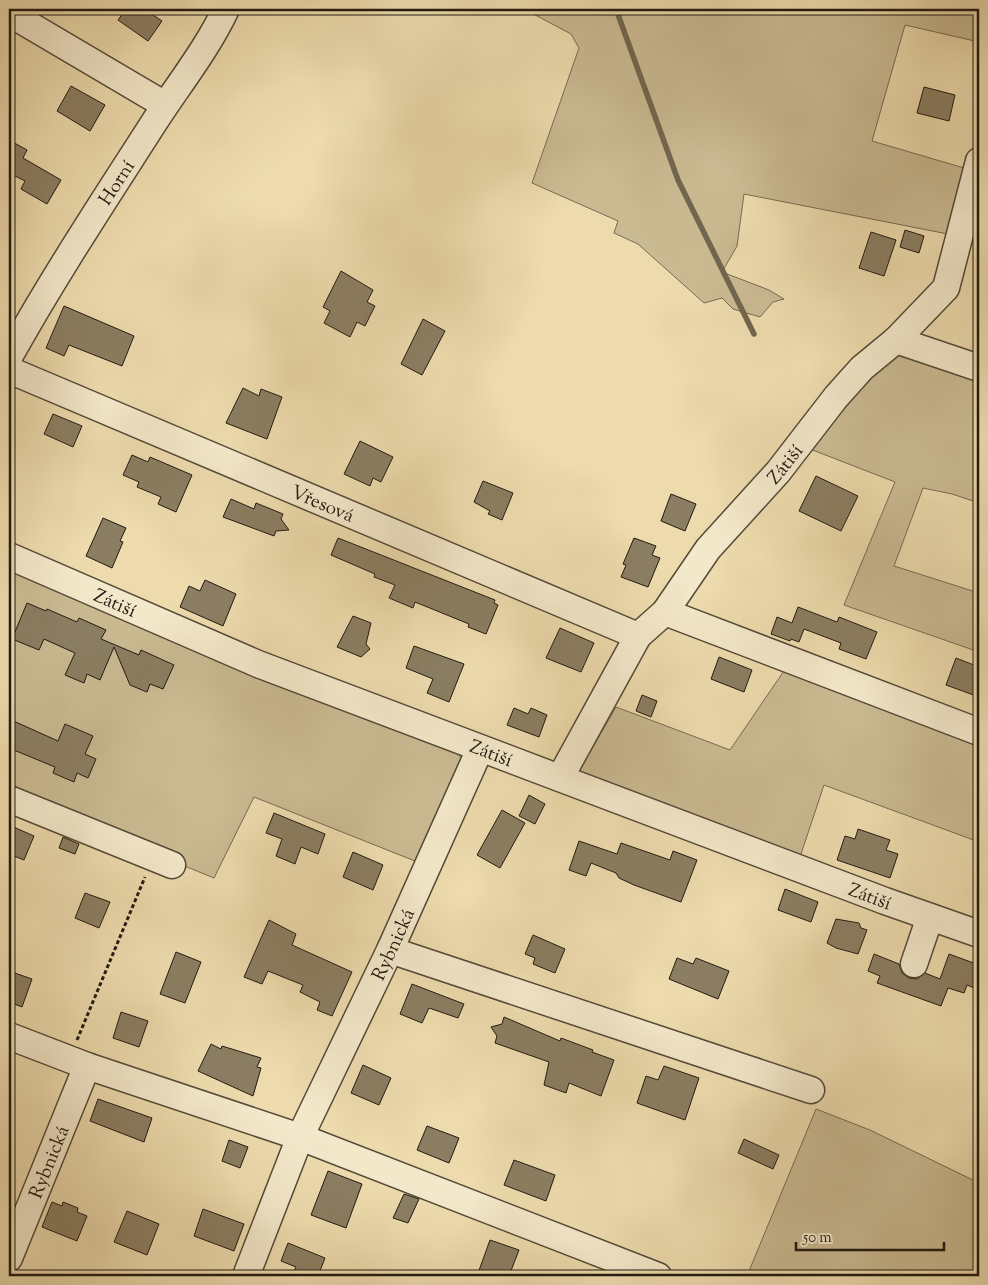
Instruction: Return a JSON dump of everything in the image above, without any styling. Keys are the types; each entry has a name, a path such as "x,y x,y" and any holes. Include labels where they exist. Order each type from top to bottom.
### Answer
{"street":[{"name":"Horní","path":"9,357 49,285 165,105 214,34 226,9"},
{"path":"9,13 165,105"},
{"name":"Zátiší","path":"560,778 638,636 665,612 708,549 778,472 836,397 862,368 896,340 946,288 979,161"},
{"path":"896,340 979,368"},
{"name":"Vřesová","path":"9,370 638,636"},
{"name":"Zátiší","path":"9,556 258,664 480,749 979,934"},
{"path":"665,612 979,732"},
{"name":"Rybnická","path":"246,1276 300,1137 390,950 480,749"},
{"path":"9,799 163,862"},
{"path":"914,964 930,917"},
{"path":"390,950 811,1090"},
{"path":"9,1036 78,1062 300,1137 658,1276"},
{"name":"Rybnická","path":"9,1258 78,1062"}],"path":[{"path":"78,1062 163,862"}],"shaded area":[{"path":"524,9 979,9 979,42 905,25 872,141 971,170 953,235 744,194 737,246 722,272 769,290 784,299 773,302 760,317 733,309 722,298 704,303 638,244 614,233 618,221 532,183 579,48 571,34"},
{"path":"897,354 979,381 979,503 952,494 923,488 894,566 979,593 979,652 844,605 895,482 810,449 870,376"},
{"path":"9,561 454,747 462,760 425,865 254,797 214,878 9,795"},
{"path":"788,665 979,737 979,842 824,785 799,860 575,778 616,707 730,750"},
{"path":"816,1109 870,1130 979,1183 979,1276 747,1276"}],"building":[{"path":"126,9 144,9 162,21 148,41 118,20"},
{"path":"71,86 105,105 90,131 57,111"},
{"path":"924,87 955,95 949,121 917,113"},
{"path":"9,140 27,150 23,158 61,180 47,204 21,189 25,181 13,175 9,182"},
{"path":"905,230 924,236 919,253 900,247"},
{"path":"871,232 896,240 884,276 859,268"},
{"path":"341,271 373,290 367,302 375,306 365,326 357,322 350,337 324,323 330,311 323,307"},
{"path":"64,306 134,336 122,366 69,345 64,356 46,348"},
{"path":"423,319 445,331 422,375 401,364"},
{"path":"243,388 259,396 261,389 282,397 267,439 226,423"},
{"path":"53,414 82,426 73,447 44,434"},
{"path":"360,441 393,457 381,482 373,478 370,486 344,474"},
{"path":"132,455 148,462 150,457 192,475 176,512 158,504 161,497 137,487 139,482 123,475"},
{"path":"816,476 858,496 841,531 799,511"},
{"path":"483,481 513,493 502,520 488,514 490,511 474,502"},
{"path":"671,494 696,504 685,531 661,521"},
{"path":"231,499 254,509 256,503 283,514 281,519 289,530 276,531 274,536 223,517"},
{"path":"103,518 126,528 120,541 123,542 112,568 86,556"},
{"path":"338,538 495,600 494,603 498,605 486,634 468,627 469,624 415,602 413,608 389,598 395,585 374,577 375,574 331,555"},
{"path":"634,538 656,546 652,555 660,558 648,587 621,577 626,565 623,564"},
{"path":"205,580 236,594 223,626 180,607 189,586 200,591"},
{"path":"27,603 77,622 79,618 106,630 101,639 139,655 141,650 174,665 163,689 150,684 147,692 130,685 114,647 100,680 87,674 84,683 65,675 75,653 44,639 39,650 12,639"},
{"path":"798,607 837,622 839,617 877,632 866,659 839,649 841,643 804,629 799,642 791,639 790,641 771,634 777,617 792,623"},
{"path":"353,616 371,623 366,644 370,649 361,657 337,647"},
{"path":"560,628 594,643 581,672 546,658"},
{"path":"414,646 464,664 449,702 427,693 433,679 406,668"},
{"path":"719,657 752,670 744,692 711,679"},
{"path":"956,658 979,667 979,697 946,685"},
{"path":"642,695 657,701 651,717 636,711"},
{"path":"514,708 528,714 531,708 547,715 539,737 507,725"},
{"path":"9,719 58,741 65,724 93,736 85,754 96,759 88,778 77,773 74,782 53,773 55,767 9,748"},
{"path":"529,795 545,804 535,824 519,816"},
{"path":"502,810 525,823 500,868 477,855"},
{"path":"274,813 325,834 318,854 301,847 295,864 276,856 282,839 266,833"},
{"path":"9,825 34,836 24,860 9,854"},
{"path":"858,829 890,840 886,850 898,854 890,878 837,860 845,836 855,839"},
{"path":"63,837 79,844 75,854 59,848"},
{"path":"579,841 617,854 621,843 670,860 673,851 697,860 681,902 634,885 619,878 616,873 591,863 586,876 569,870"},
{"path":"353,852 383,865 373,890 343,877"},
{"path":"785,889 818,902 811,922 778,910"},
{"path":"85,893 110,902 99,928 75,918"},
{"path":"836,919 859,923 861,928 867,930 858,954 836,948 827,943"},
{"path":"269,920 296,934 292,945 352,972 332,1016 317,1010 320,1002 300,992 303,985 268,971 262,984 244,977"},
{"path":"533,935 565,949 555,973 533,964 535,958 525,954"},
{"path":"176,952 201,962 185,1003 160,994"},
{"path":"874,954 899,964 902,973 909,978 917,979 925,973 940,979 949,954 979,965 979,990 967,985 964,993 948,988 941,1006 877,983 880,976 868,971"},
{"path":"677,958 693,964 696,958 729,971 718,999 669,979"},
{"path":"9,971 32,979 22,1007 9,1002"},
{"path":"412,984 464,1004 458,1018 429,1008 422,1023 400,1014"},
{"path":"121,1012 148,1021 139,1047 113,1038"},
{"path":"504,1017 560,1041 561,1038 614,1060 601,1096 569,1083 566,1093 544,1085 549,1062 495,1043 497,1036 491,1027 502,1024"},
{"path":"211,1044 221,1049 222,1046 261,1058 257,1067 261,1068 253,1096 198,1071"},
{"path":"363,1065 391,1078 379,1105 351,1093"},
{"path":"664,1066 699,1078 685,1120 637,1103 646,1076 658,1080"},
{"path":"98,1099 152,1118 144,1142 90,1121"},
{"path":"427,1126 459,1138 449,1163 417,1150"},
{"path":"744,1139 779,1155 773,1169 738,1153"},
{"path":"229,1140 248,1147 240,1168 222,1161"},
{"path":"514,1160 555,1175 546,1201 504,1185"},
{"path":"328,1171 362,1184 346,1228 311,1215"},
{"path":"404,1194 419,1199 408,1223 393,1218"},
{"path":"52,1202 62,1206 63,1202 78,1208 77,1212 87,1216 77,1241 42,1227"},
{"path":"203,1209 244,1224 234,1251 194,1236"},
{"path":"127,1211 159,1224 147,1255 114,1242"},
{"path":"490,1240 519,1250 509,1276 477,1276"},
{"path":"288,1243 325,1258 318,1276 306,1276 294,1271 296,1267 281,1261"}],"waterway":[{"path":"616,9 678,180 754,334"}]}
